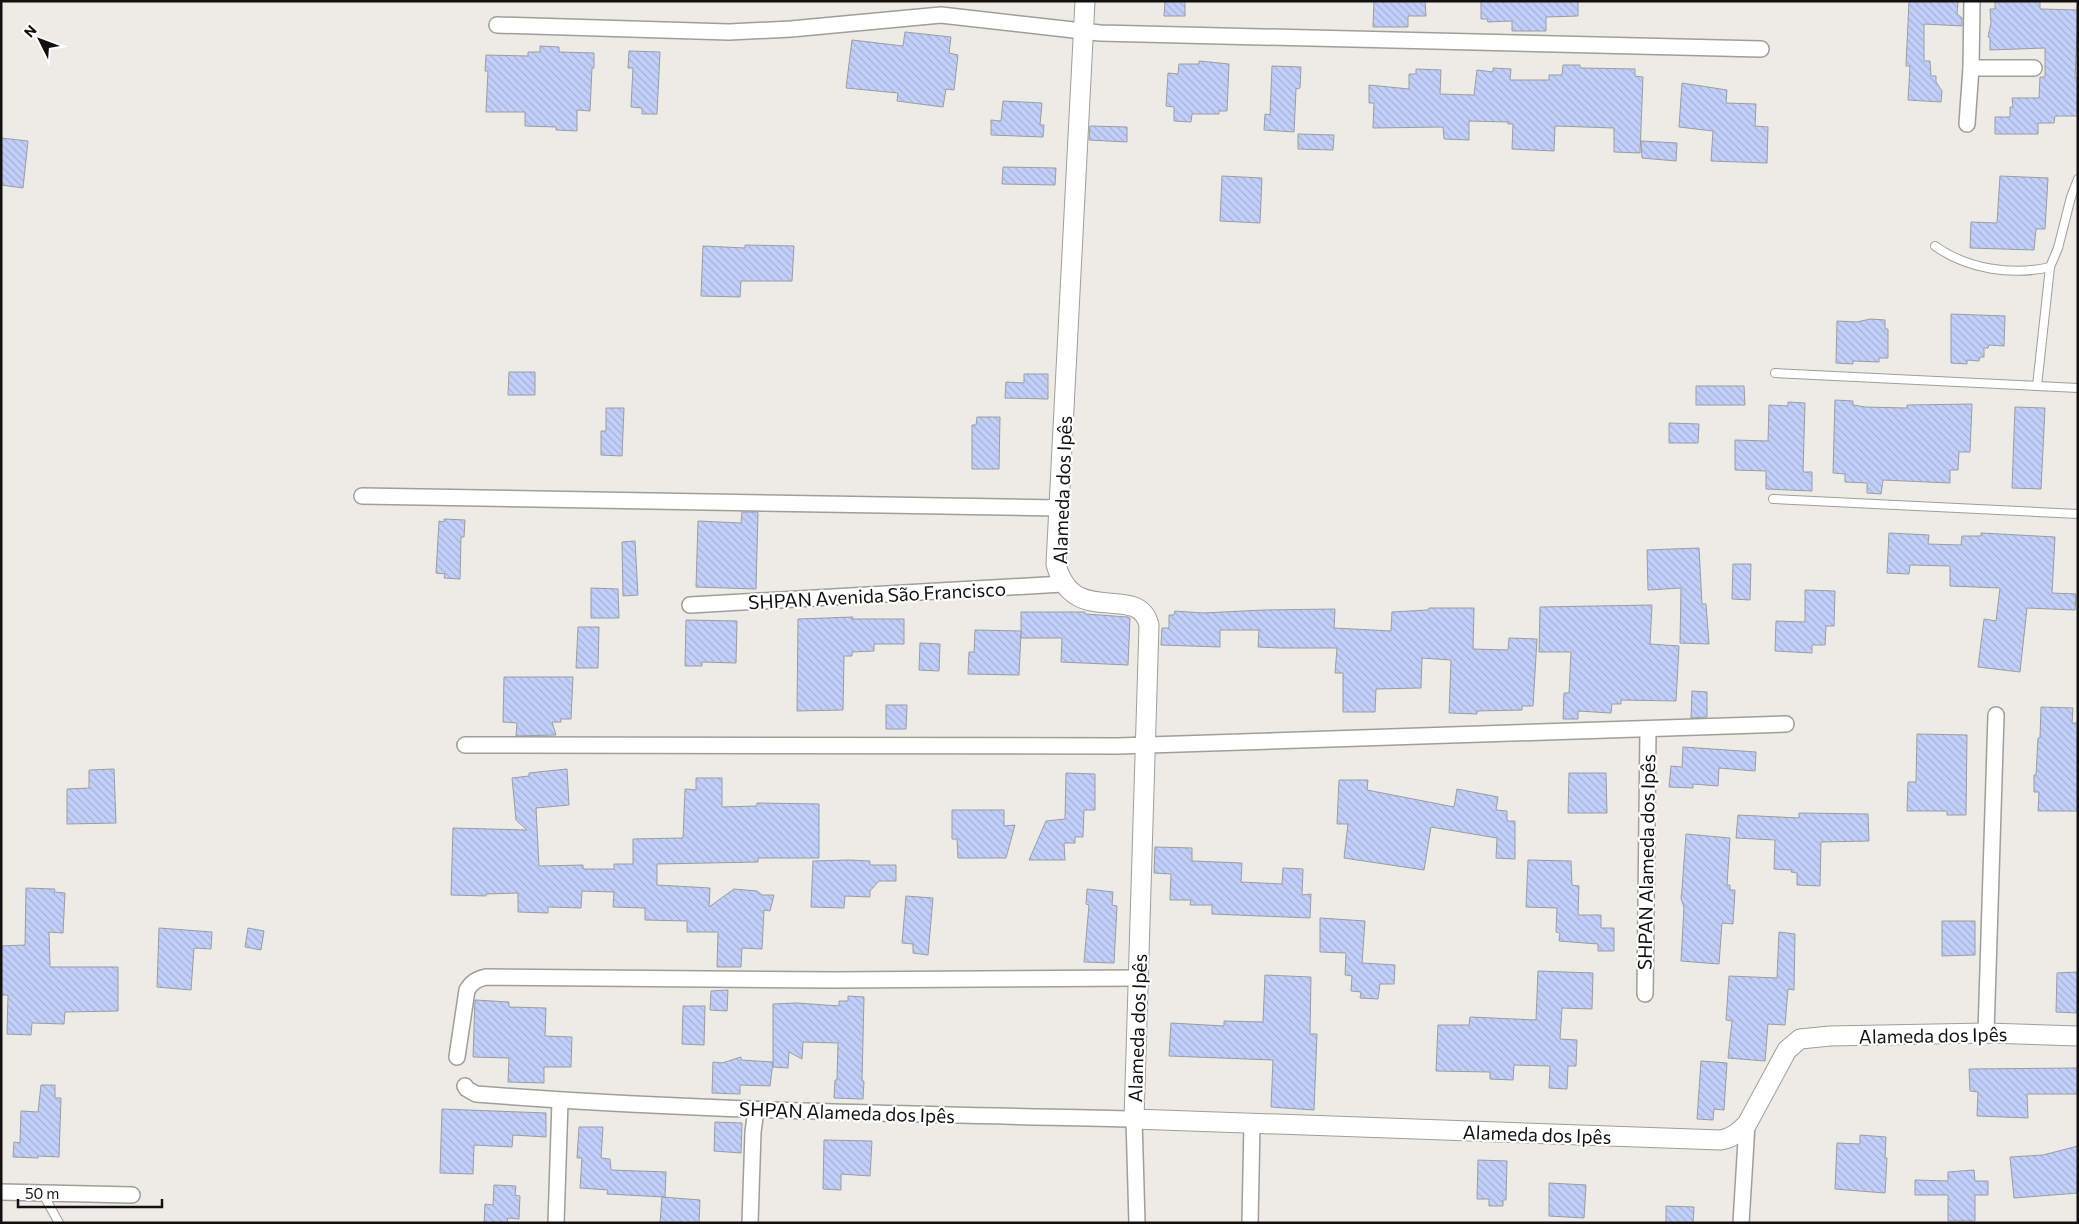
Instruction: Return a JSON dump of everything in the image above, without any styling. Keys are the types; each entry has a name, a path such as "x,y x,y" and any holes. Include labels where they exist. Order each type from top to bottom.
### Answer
{"street":[{"name":"Alameda dos Ipês","path":"1085,1 1056,564 1063,584 1079,598 1134,606 1144,612 1149,625 1134,1119 1702,1141 1729,1138 1747,1124 1787,1050 1800,1039 1830,1036 1986,1034 2078,1036"},
{"path":"1967,124 1971,68 1972,1"},
{"path":"497,25 729,32 791,29 941,15 1084,32 1760,49"},
{"path":"1971,68 2034,68"},
{"path":"362,496 1059,508"},
{"name":"SHPAN Avenida São Francisco","path":"690,605 1063,584"},
{"path":"1986,1034 1996,715"},
{"path":"465,745 1145,744 1648,730 1786,724"},
{"name":"SHPAN Alameda dos Ipês","path":"1645,994 1648,730"},
{"path":"457,1057 467,990 478,979 486,977 824,980 1139,978"},
{"name":"SHPAN Alameda dos Ipês","path":"465,1086 476,1094 560,1101 756,1110 1134,1119"},
{"path":"556,1223 560,1101"},
{"path":"750,1223 753,1132 756,1110"},
{"path":"1134,1119 1137,1223"},
{"path":"1250,1223 1252,1124"},
{"path":"1741,1223 1747,1124"},
{"path":"1,1192 132,1195"}],"lane":[{"path":"2037,386 2050,267 2058,248 2071,197 2078,179"},
{"path":"1935,246 1958,260 1992,268 2028,271 2050,267"},
{"path":"1775,373 2078,388"},
{"path":"1774,499 2078,514"},
{"path":"43,1194 58,1223"}],"building":[{"path":"1165,1 1185,1 1185,16 1164,16"},
{"path":"1374,1 1425,1 1426,16 1408,16 1408,27 1373,27"},
{"path":"1481,1 1578,1 1578,16 1546,17 1546,31 1512,31 1512,21 1488,22 1487,19 1481,19"},
{"path":"1909,1 1958,1 1957,14 1962,18 1962,26 1924,24 1924,61 1930,61 1931,76 1936,76 1936,82 1942,91 1941,102 1908,100 1910,66 1906,66"},
{"path":"1995,1 2040,1 2041,9 2078,10 2075,78 2078,78 2078,116 2055,116 2054,123 2038,123 2038,134 1995,134 1995,117 2010,117 2010,107 2013,107 2012,98 2039,98 2040,77 2045,77 2045,48 1990,50 1990,37 1988,37 1991,23 1990,9 1995,9"},
{"path":"905,32 951,37 949,53 958,55 954,90 946,89 943,107 897,101 898,93 846,88 852,40 903,46"},
{"path":"540,46 559,47 559,52 594,53 590,111 577,110 577,131 556,130 556,127 525,126 525,112 486,112 488,71 485,71 486,55 528,56 528,52 540,52"},
{"path":"629,51 660,52 657,114 642,114 642,108 631,107 633,68 628,68"},
{"path":"1199,61 1229,64 1227,111 1219,111 1219,114 1192,114 1191,122 1174,121 1174,107 1166,106 1168,73 1178,74 1179,64 1199,64"},
{"path":"1563,65 1580,65 1580,68 1635,69 1635,76 1643,77 1640,153 1614,152 1614,128 1555,126 1554,151 1512,149 1513,124 1508,124 1508,122 1469,121 1469,140 1444,139 1443,127 1373,128 1374,103 1369,103 1369,85 1409,89 1409,74 1416,74 1416,69 1441,70 1440,94 1474,95 1477,70 1493,72 1493,68 1511,69 1510,80 1549,80 1549,75 1562,75"},
{"path":"1272,66 1301,67 1300,88 1296,89 1294,132 1264,130 1265,114 1270,115"},
{"path":"1682,83 1727,90 1726,103 1756,104 1755,126 1768,127 1767,163 1711,161 1713,131 1679,127"},
{"path":"1003,101 1042,103 1040,125 1044,125 1043,137 991,135 991,120 1001,121"},
{"path":"1090,126 1127,127 1127,142 1089,140"},
{"path":"1298,134 1334,135 1333,150 1298,149"},
{"path":"1,138 28,141 23,188 1,185"},
{"path":"1641,141 1677,143 1676,161 1642,158"},
{"path":"1003,167 1056,168 1055,185 1002,184"},
{"path":"1222,176 1262,178 1260,223 1220,221"},
{"path":"2000,176 2048,178 2045,229 2036,229 2034,250 1970,248 1971,222 1997,223"},
{"path":"745,245 794,246 792,281 741,281 740,297 701,296 703,246 745,248"},
{"path":"1951,314 2005,316 2004,346 1989,345 1988,348 1984,348 1984,357 1980,357 1979,361 1967,360 1967,364 1951,363"},
{"path":"1870,319 1885,320 1885,329 1888,329 1888,358 1879,358 1879,362 1853,361 1853,364 1836,363 1837,321 1857,322"},
{"path":"509,372 535,372 535,395 508,395"},
{"path":"1024,374 1048,374 1048,399 1005,398 1006,382 1024,383"},
{"path":"1696,386 1744,386 1745,405 1696,405"},
{"path":"1835,400 1853,401 1853,405 1865,407 1907,408 1907,405 1972,404 1970,452 1959,452 1958,470 1950,470 1950,483 1883,480 1881,494 1867,493 1867,483 1845,482 1845,474 1833,473"},
{"path":"1788,402 1805,403 1803,472 1812,472 1812,491 1766,489 1766,471 1735,470 1735,440 1768,441 1769,405 1788,406"},
{"path":"2015,407 2045,408 2041,489 2012,488"},
{"path":"606,408 624,408 622,456 601,455 601,431 606,431"},
{"path":"977,417 1000,417 999,469 972,469 972,425 976,425"},
{"path":"1669,423 1699,424 1698,443 1669,443"},
{"path":"742,512 758,512 756,589 696,587 698,521 741,523"},
{"path":"444,519 465,520 464,537 461,537 460,579 444,578 445,574 436,573 439,521 444,522"},
{"path":"1889,533 1929,535 1928,544 1961,545 1962,536 1981,536 1981,533 2055,537 2052,593 2076,594 2075,610 2027,608 2020,672 1978,667 1984,619 1996,621 2000,588 1950,586 1950,566 1910,565 1909,574 1887,573"},
{"path":"635,541 638,595 623,596 622,542"},
{"path":"1699,548 1702,604 1706,604 1709,644 1680,643 1681,588 1648,590 1647,550"},
{"path":"1733,564 1751,564 1750,600 1732,599"},
{"path":"591,588 618,589 619,618 591,618"},
{"path":"1805,590 1835,591 1834,626 1826,626 1825,645 1812,645 1812,653 1775,651 1776,621 1805,622"},
{"path":"1652,605 1650,644 1679,646 1676,701 1621,700 1621,704 1612,704 1611,713 1578,711 1578,719 1563,719 1564,693 1569,693 1571,652 1539,652 1540,607"},
{"path":"1429,608 1474,608 1473,649 1508,650 1509,638 1537,639 1533,706 1522,706 1522,710 1477,711 1477,714 1449,713 1451,660 1422,658 1421,688 1376,689 1375,712 1343,712 1343,673 1335,673 1337,648 1258,647 1259,630 1220,630 1220,647 1161,645 1162,628 1169,628 1169,615 1174,615 1175,611 1203,613 1335,609 1334,628 1391,631 1392,612 1428,610"},
{"path":"1021,612 1085,612 1085,614 1128,617 1130,618 1128,665 1061,662 1062,638 1021,638"},
{"path":"853,617 852,619 904,619 904,644 874,644 874,651 852,652 852,656 844,656 843,710 797,711 798,619"},
{"path":"686,620 737,621 736,663 702,662 702,666 685,666"},
{"path":"578,627 599,627 598,668 576,668"},
{"path":"975,630 1021,631 1019,675 968,674 969,652 974,652"},
{"path":"920,643 940,644 939,671 919,670"},
{"path":"504,677 573,677 571,719 561,719 561,722 552,722 556,735 516,736 517,723 503,722"},
{"path":"1692,691 1707,692 1707,717 1691,718"},
{"path":"886,705 907,705 906,729 886,729"},
{"path":"2041,707 2073,708 2072,723 2078,723 2078,811 2038,811 2039,792 2034,792 2034,775 2036,775 2038,738 2040,738"},
{"path":"1917,734 1967,735 1966,815 1947,815 1947,811 1907,811 1908,782 1916,782"},
{"path":"1683,747 1756,752 1755,771 1719,768 1718,786 1693,784 1693,788 1669,787 1671,766 1682,767"},
{"path":"114,769 116,823 67,824 67,789 89,788 89,770"},
{"path":"567,769 569,805 536,808 539,866 583,865 583,869 614,869 614,864 633,864 633,839 683,838 685,789 696,790 696,778 722,778 722,807 757,806 757,803 819,804 819,858 758,858 758,862 657,864 657,885 710,888 709,907 734,889 757,891 762,895 774,895 770,911 764,910 762,949 742,948 741,967 717,967 718,932 687,932 687,921 645,920 645,908 613,907 614,892 582,891 581,908 548,907 548,913 518,912 518,893 486,894 486,896 451,895 453,828 527,830 516,820 512,778 529,776 529,773"},
{"path":"1066,773 1095,774 1095,810 1084,810 1083,837 1075,837 1075,843 1064,843 1065,860 1029,860 1046,821 1065,819"},
{"path":"1569,773 1606,773 1607,813 1568,813"},
{"path":"1339,780 1368,780 1367,790 1454,807 1457,789 1498,797 1496,810 1507,811 1507,821 1515,821 1515,859 1496,858 1497,838 1431,827 1424,870 1344,858 1348,824 1337,824"},
{"path":"952,810 1004,810 1004,826 1015,825 1006,858 958,858 957,839 952,839"},
{"path":"1799,813 1868,814 1869,841 1821,842 1820,886 1797,885 1797,873 1791,872 1792,870 1774,869 1775,840 1736,838 1738,815 1799,818"},
{"path":"1686,834 1730,838 1727,885 1730,885 1730,890 1735,890 1733,924 1722,923 1719,964 1681,961 1684,907 1681,899"},
{"path":"1155,847 1192,848 1192,861 1242,863 1241,882 1282,884 1283,868 1303,869 1302,895 1311,894 1310,918 1212,914 1212,905 1190,905 1191,900 1170,900 1171,874 1154,873"},
{"path":"1528,860 1571,861 1572,885 1579,886 1578,915 1601,915 1601,928 1614,928 1614,951 1598,951 1598,944 1559,941 1560,933 1556,932 1557,908 1526,907"},
{"path":"813,861 870,861 870,865 896,865 896,881 879,881 870,891 870,897 845,896 844,908 811,907"},
{"path":"26,888 55,889 54,892 65,893 63,933 49,932 50,967 118,967 118,1011 65,1012 64,1024 32,1023 31,1035 7,1034 8,995 1,995 1,946 25,945"},
{"path":"1087,889 1113,892 1112,905 1117,906 1114,963 1084,962 1089,905 1086,904"},
{"path":"906,896 933,898 928,955 913,953 913,944 902,943"},
{"path":"1320,918 1365,921 1362,963 1395,965 1394,984 1380,984 1378,999 1360,998 1361,992 1351,991 1352,976 1345,975 1346,953 1320,952"},
{"path":"1942,921 1975,921 1975,955 1942,956"},
{"path":"159,928 212,932 211,949 194,948 191,990 157,987"},
{"path":"248,928 264,931 261,950 245,947"},
{"path":"1779,932 1795,934 1794,990 1788,989 1785,1025 1768,1024 1765,1061 1728,1058 1732,1021 1726,1020 1729,976 1777,978"},
{"path":"1538,971 1593,973 1592,1009 1562,1008 1560,1039 1577,1040 1576,1066 1568,1066 1567,1089 1549,1088 1550,1066 1514,1065 1513,1080 1490,1079 1490,1072 1436,1071 1438,1025 1469,1025 1470,1017 1536,1020"},
{"path":"2078,972 2078,1013 2056,1012 2057,973"},
{"path":"1265,975 1311,977 1310,1034 1317,1034 1314,1110 1271,1107 1273,1060 1169,1056 1171,1023 1224,1026 1224,1021 1263,1022"},
{"path":"728,990 727,1011 710,1010 711,991"},
{"path":"848,996 864,997 863,1099 834,1098 835,1080 837,1080 838,1043 803,1042 802,1059 789,1052 788,1068 773,1067 773,1004 797,1003 839,1006 839,1001 848,1001"},
{"path":"475,1000 509,1002 509,1007 546,1008 545,1036 572,1037 571,1067 544,1067 544,1083 508,1082 509,1058 473,1057"},
{"path":"683,1006 705,1006 704,1045 682,1044"},
{"path":"741,1057 741,1060 773,1062 770,1086 740,1085 740,1094 712,1093 713,1062 722,1063"},
{"path":"1701,1061 1727,1063 1724,1110 1714,1109 1713,1120 1697,1119"},
{"path":"2078,1068 2078,1094 2027,1094 2028,1118 1977,1116 1978,1092 1970,1091 1969,1069"},
{"path":"41,1085 55,1085 55,1098 61,1098 59,1157 13,1157 14,1142 20,1143 21,1111 38,1112"},
{"path":"442,1109 546,1113 546,1137 513,1135 512,1147 474,1145 473,1174 440,1173"},
{"path":"715,1122 742,1123 741,1153 714,1151"},
{"path":"579,1127 603,1127 601,1158 610,1159 611,1170 666,1172 665,1197 607,1194 608,1190 580,1188 582,1158 577,1158"},
{"path":"1860,1135 1886,1137 1885,1193 1835,1189 1837,1143 1860,1144"},
{"path":"824,1140 872,1141 870,1176 841,1174 841,1190 823,1189"},
{"path":"2078,1146 2078,1193 2014,1198 2010,1157 2043,1155"},
{"path":"1478,1160 1507,1161 1506,1200 1503,1200 1503,1206 1489,1206 1489,1199 1477,1199"},
{"path":"1974,1170 1975,1181 1988,1181 1988,1195 1975,1195 1975,1221 1948,1221 1948,1195 1915,1195 1915,1180 1948,1181 1948,1172"},
{"path":"1549,1183 1586,1185 1584,1218 1549,1216"},
{"path":"494,1185 516,1186 515,1195 520,1196 519,1219 508,1218 507,1223 484,1223 485,1204 493,1205"},
{"path":"662,1197 700,1200 699,1223 660,1223"},
{"path":"1666,1206 1694,1207 1693,1223 1666,1223"}]}
